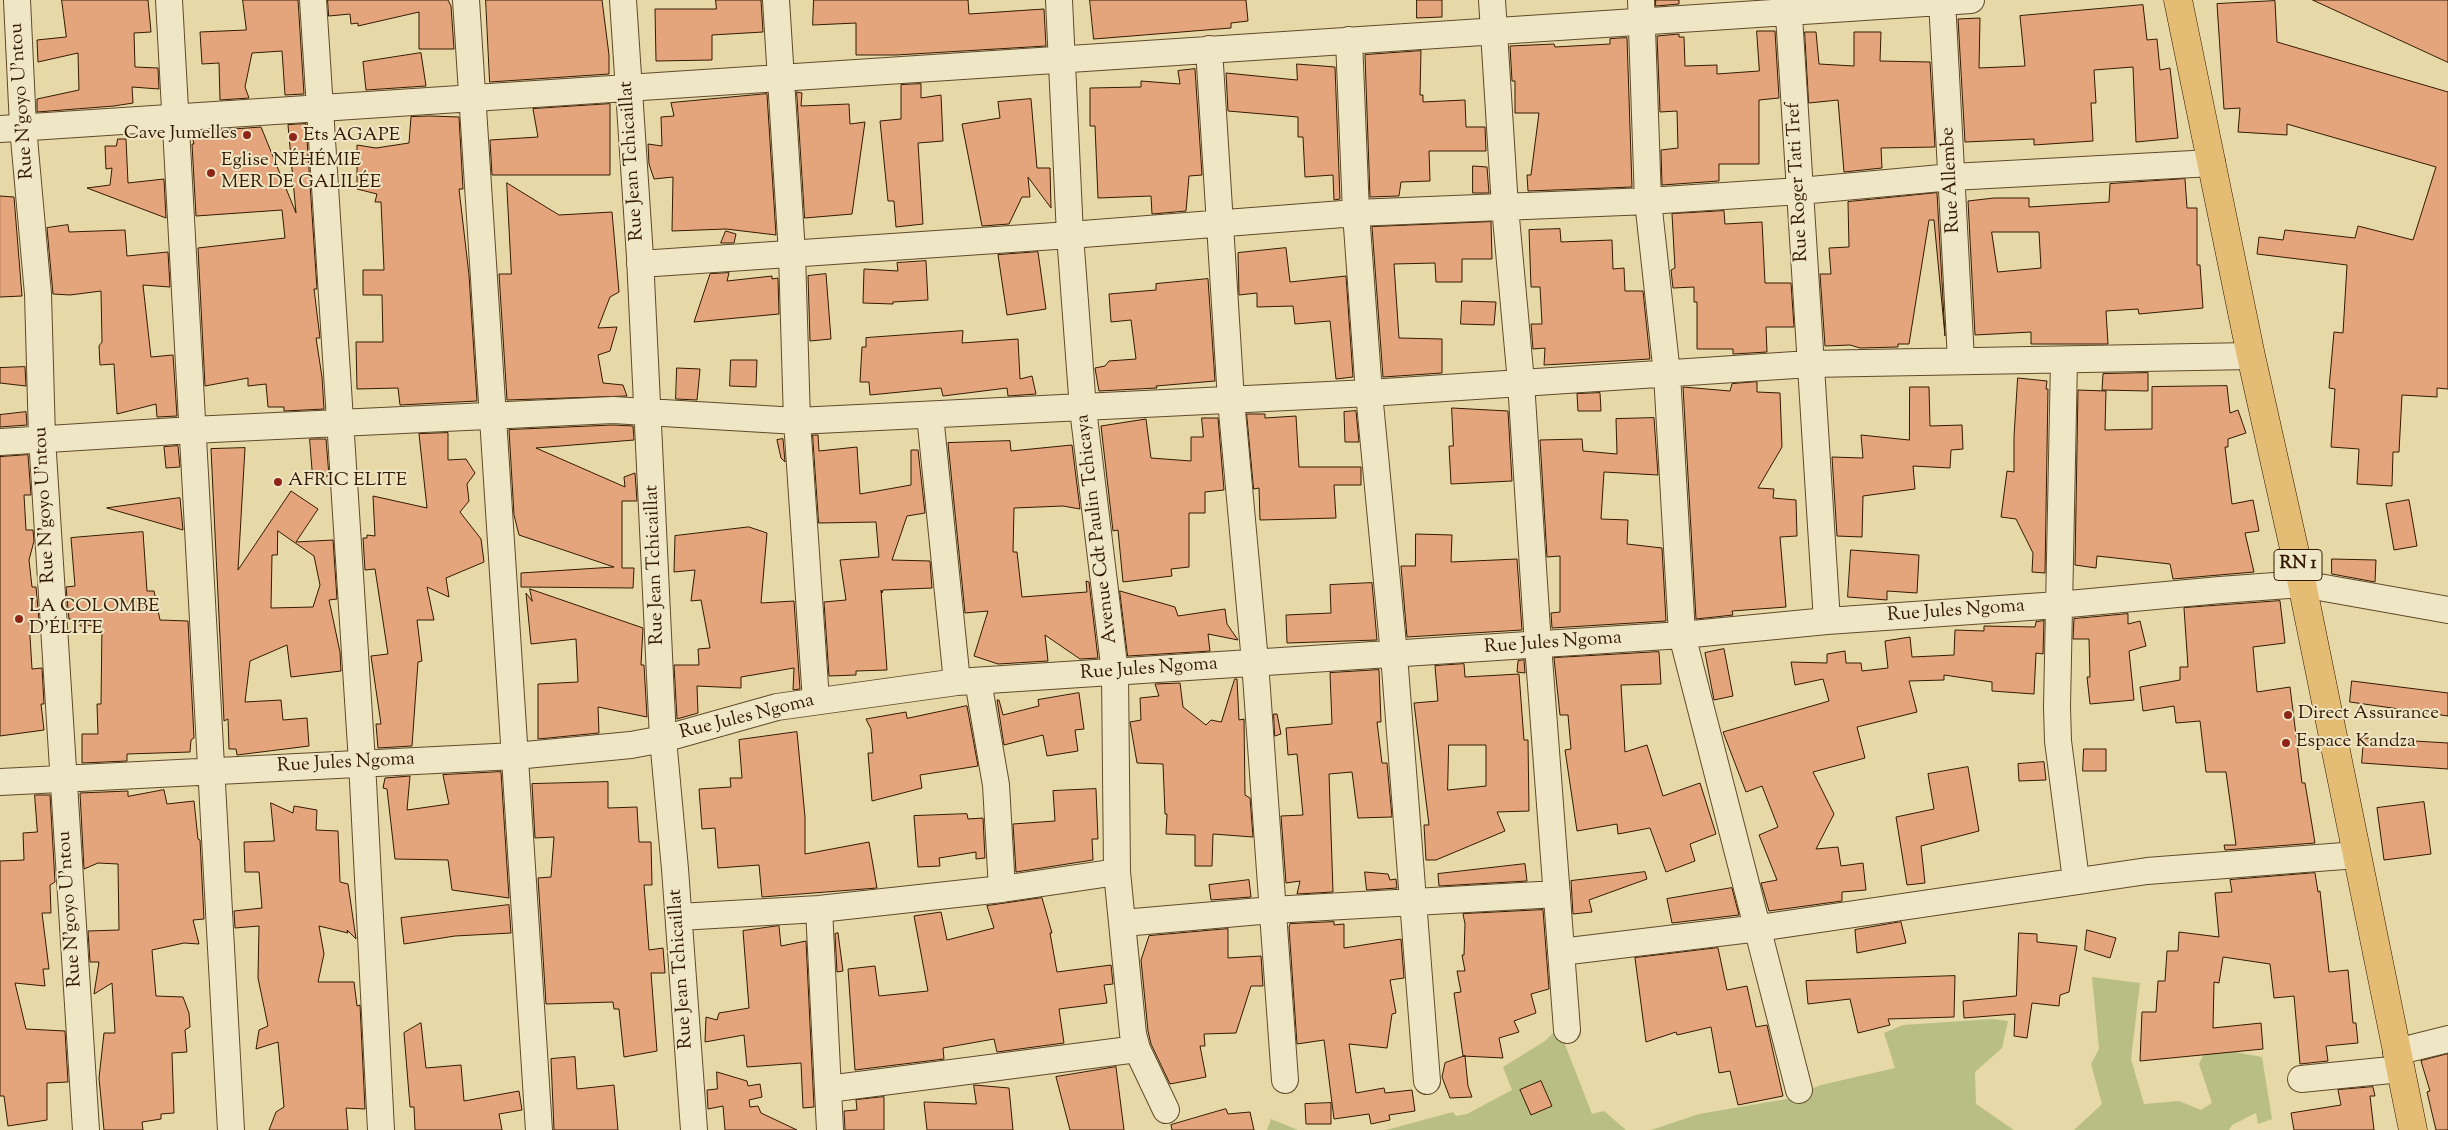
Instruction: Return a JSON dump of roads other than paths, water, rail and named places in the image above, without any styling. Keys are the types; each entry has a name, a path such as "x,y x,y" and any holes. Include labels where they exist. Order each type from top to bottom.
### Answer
{"highway":[{"name":"RN 1","path":"2178,0 2251,356 2302,584 2413,1130"}],"street":[{"name":"Rue N'goyo U'ntou","path":"17,0 12,128 38,294 42,438 62,779 86,1130"},
{"path":"169,0 231,1130"},
{"path":"313,0 362,762 381,1130"},
{"path":"466,0 491,417 539,1130"},
{"name":"Rue Jean Tchicaillat","path":"623,0 649,413 663,739 679,917 694,1130"},
{"path":"776,0 792,254 797,421 816,700"},
{"name":"Avenue Cdt Paulin Tchicaya","path":"1059,0 1070,236 1083,408 1115,673 1117,872 1136,1049 1166,1110"},
{"path":"1492,0 1505,207 1521,382 1538,645 1567,1030"},
{"path":"12,128 176,119 627,87 1495,31 1642,11 1971,0"},
{"name":"Rue Allembe","path":"1942,1 1960,360"},
{"name":"Rue Roger Tati Tref","path":"1789,6 1827,621"},
{"path":"1642,11 1648,201 1667,374 1682,635 1759,928 1799,1090"},
{"path":"1349,40 1356,213 1369,393 1394,655 1427,1081"},
{"path":"1210,49 1231,400 1254,662 1285,1080"},
{"path":"640,264 1070,236 1356,213 1648,201 1800,191 1952,177 2212,164"},
{"path":"0,442 192,430 613,410 797,421 1369,393 1810,364 2251,356"},
{"path":"2064,360 2058,605 2058,741 2076,880"},
{"path":"930,415 968,681 996,785 1002,889"},
{"name":"Rue Jules Ngoma","path":"0,782 362,762 515,756 631,746 777,707 816,700 968,681 1682,635 1827,621 2058,605 2302,584 2448,610"},
{"path":"1561,952 1759,928 2147,871 2357,856"},
{"path":"679,917 819,909 1002,889 1117,872"},
{"path":"1122,923 1272,910 1557,894"},
{"path":"819,909 830,1130"},
{"path":"2301,1079 2398,1060 2448,1039"},
{"path":"828,1089 1136,1049"}],"place":[{"name":"Cave Jumelles","path":"247,135"},
{"name":"Ets AGAPE","path":"293,137"},
{"name":"Eglise NÉHÉMIE MER DE GALILÉE","path":"211,173"},
{"name":"AFRIC ELITE","path":"278,482"},
{"name":"LA COLOMBE D'ÉLITE","path":"19,619"},
{"name":"Direct Assurance","path":"2288,715"},
{"name":"Espace Kandza","path":"2286,743"}]}
